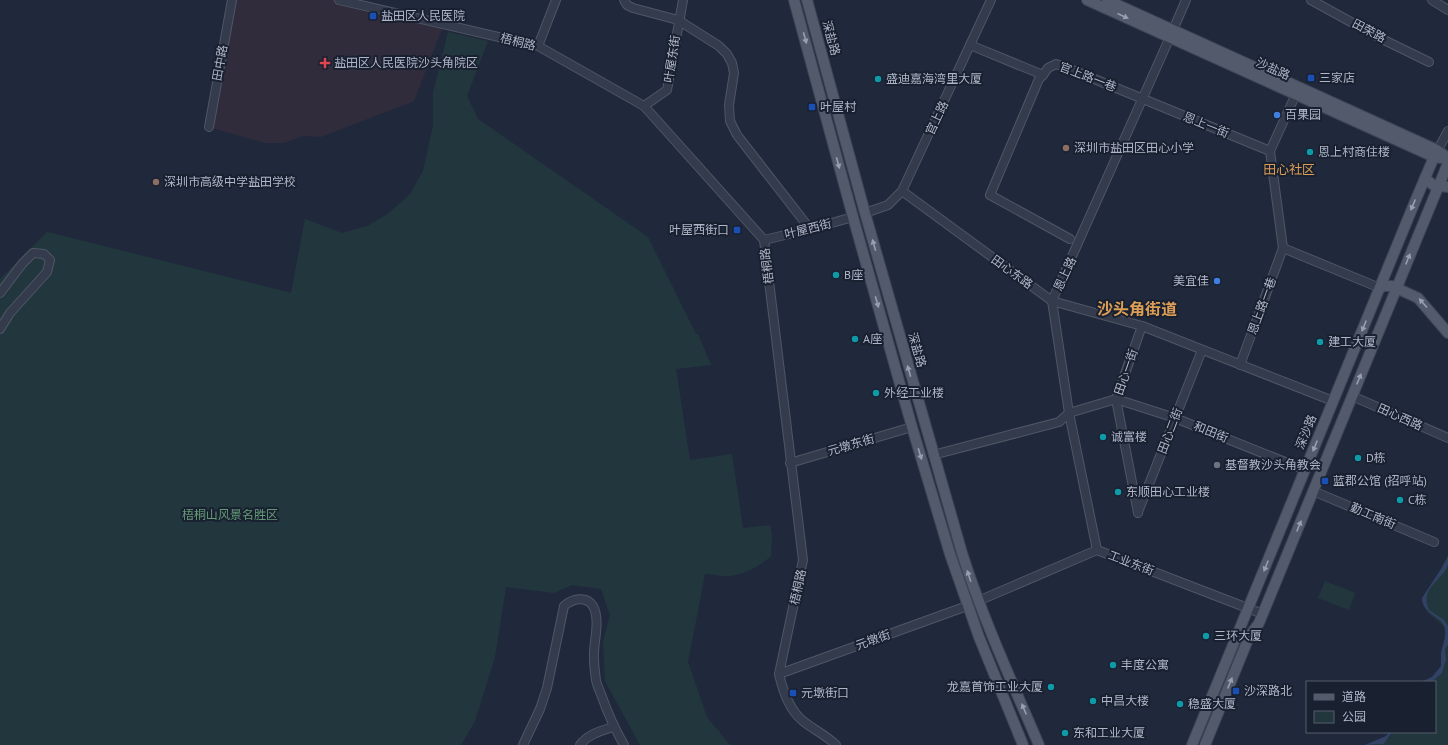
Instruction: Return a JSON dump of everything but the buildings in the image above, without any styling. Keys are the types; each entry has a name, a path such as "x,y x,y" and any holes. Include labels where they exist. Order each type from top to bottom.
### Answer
{"main road":[{"path":"794,0 912,428 950,554 967,606 1023,745"},
{"name":"深盐路","path":"807,0 864,213 962,554 978,601 1039,745"},
{"name":"沙盐路","path":"1087,0 1171,33 1436,153"},
{"name":"沙盐路","path":"1107,0 1296,94 1448,158"},
{"name":"深沙路","path":"1192,745 1436,153"},
{"path":"1205,745 1249,637 1259,623 1396,288 1443,186 1448,163"},
{"path":"1425,178 1431,184 1443,186"},
{"path":"1380,288 1386,285 1421,300 1448,333"},
{"path":"912,428 924,424"}],"street":[{"name":"田中路","path":"209,127 232,0"},
{"name":"梧桐路","path":"342,0 538,46 644,106 764,240 803,560 779,674 782,688 795,713 803,721 828,737 836,745"},
{"path":"538,46 556,0"},
{"path":"624,0 627,5 633,8 678,20 719,46 727,54 732,63 734,73 729,105 730,120 737,135 810,229"},
{"name":"叶屋东街","path":"644,106 667,90 678,20 683,0"},
{"name":"官上路","path":"902,192 991,0"},
{"name":"恩上路","path":"1097,550 1069,413 1052,301 1186,0"},
{"name":"田荣路","path":"1311,0 1380,38 1429,62"},
{"path":"1432,0 1448,10"},
{"name":"官上路一巷","path":"970,45 1043,75 1048,68 1056,64 1142,99"},
{"path":"1043,75 1039,79 990,195 1070,239"},
{"path":"1270,150 1296,94"},
{"name":"恩上一街","path":"1142,99 1270,150"},
{"name":"深沙路","path":"1436,153 1448,131"},
{"name":"恩上路一巷","path":"1240,365 1283,248 1270,150"},
{"path":"864,213 888,205 902,192"},
{"name":"田心东路","path":"902,192 1052,301 1142,326 1333,401"},
{"name":"叶屋西街","path":"764,240 853,217"},
{"path":"1283,248 1380,288"},
{"path":"0,294 22,264 33,253 44,254 50,260 47,272 10,313 0,329"},
{"name":"田心一街","path":"1138,513 1116,399 1142,326"},
{"name":"田心二街","path":"1138,513 1202,350"},
{"name":"田心西路","path":"1352,396 1448,438"},
{"path":"933,455 1059,422 1069,413 1116,399"},
{"name":"和田街","path":"1116,399 1175,418 1305,470"},
{"name":"元墩东街","path":"790,463 912,428"},
{"name":"勤工南街","path":"1313,491 1434,542"},
{"name":"工业东街","path":"978,601 1097,550 1262,614"},
{"path":"523,745 548,688 564,606 569,601 579,599 587,600 596,612 594,658 596,680 613,727 624,745"},
{"name":"元墩街","path":"779,674 967,606"},
{"path":"580,745 584,739 613,727"}],"shaded area":[{"name":"盐田区人民医院沙头角院区","path":"232,0 335,0 444,24 414,101 321,137 303,136 284,143 265,143 209,127"}],"green space":[{"name":"梧桐山风景名胜区","path":"448,32 488,41 467,96 478,119 648,237 696,334 698,334 711,365 676,369 690,460 732,454 743,528 770,525 772,537 771,556 756,567 734,575 722,576 705,574 688,662 707,717 730,745 640,745 605,681 603,642 610,615 601,589 572,585 554,593 506,587 495,657 475,721 461,745 0,745 0,279 47,232 291,293 305,219 342,233 367,226 388,214 410,194 423,171 433,126 433,93"},
{"path":"1448,559 1448,745 1365,745 1384,744 1392,733 1436,733 1436,681 1430,681 1444,668 1445,627 1428,613 1422,602"},
{"path":"1325,581 1355,593 1349,610 1318,598"}],"water":[{"path":"1448,556 1448,565 1445,571 1429,590 1427,602 1429,610 1444,620 1448,626 1448,645 1445,649 1446,660 1442,673 1434,680 1423,681 1432,677 1441,666 1441,654 1445,629 1442,622 1425,607 1422,598"},
{"path":"1388,733 1391,733 1384,744 1365,745 1386,736"}],"place":[{"name":"盐田区人民医院","path":"373,16"},
{"name":"盐田区人民医院沙头角院区","path":"325,63"},
{"name":"三家店","path":"1311,78"},
{"name":"盛迪嘉海湾里大厦","path":"878,79"},
{"name":"叶屋村","path":"812,107"},
{"name":"百果园","path":"1277,115"},
{"name":"深圳市盐田区田心小学","path":"1066,148"},
{"name":"恩上村商住楼","path":"1310,152"},
{"name":"深圳市高级中学盐田学校","path":"156,182"},
{"name":"叶屋西街口","path":"737,230"},
{"name":"B座","path":"836,275"},
{"name":"美宜佳","path":"1217,281"},
{"name":"A座","path":"855,339"},
{"name":"建工大厦","path":"1320,342"},
{"name":"外经工业楼","path":"876,393"},
{"name":"诚富楼","path":"1103,437"},
{"name":"D栋","path":"1358,458"},
{"name":"基督教沙头角教会","path":"1217,465"},
{"name":"蓝郡公馆 (招呼站)","path":"1325,481"},
{"name":"东顺田心工业楼","path":"1118,492"},
{"name":"C栋","path":"1400,500"},
{"name":"三环大厦","path":"1206,636"},
{"name":"丰度公寓","path":"1113,665"},
{"name":"龙嘉首饰工业大厦","path":"1051,687"},
{"name":"沙深路北","path":"1236,691"},
{"name":"元墩街口","path":"793,693"},
{"name":"中昌大楼","path":"1093,701"},
{"name":"稳盛大厦","path":"1180,704"},
{"name":"东和工业大厦","path":"1065,733"}],"district":[{"name":"田心社区","path":"1289,169"},
{"name":"沙头角街道","path":"1137,309"}]}
